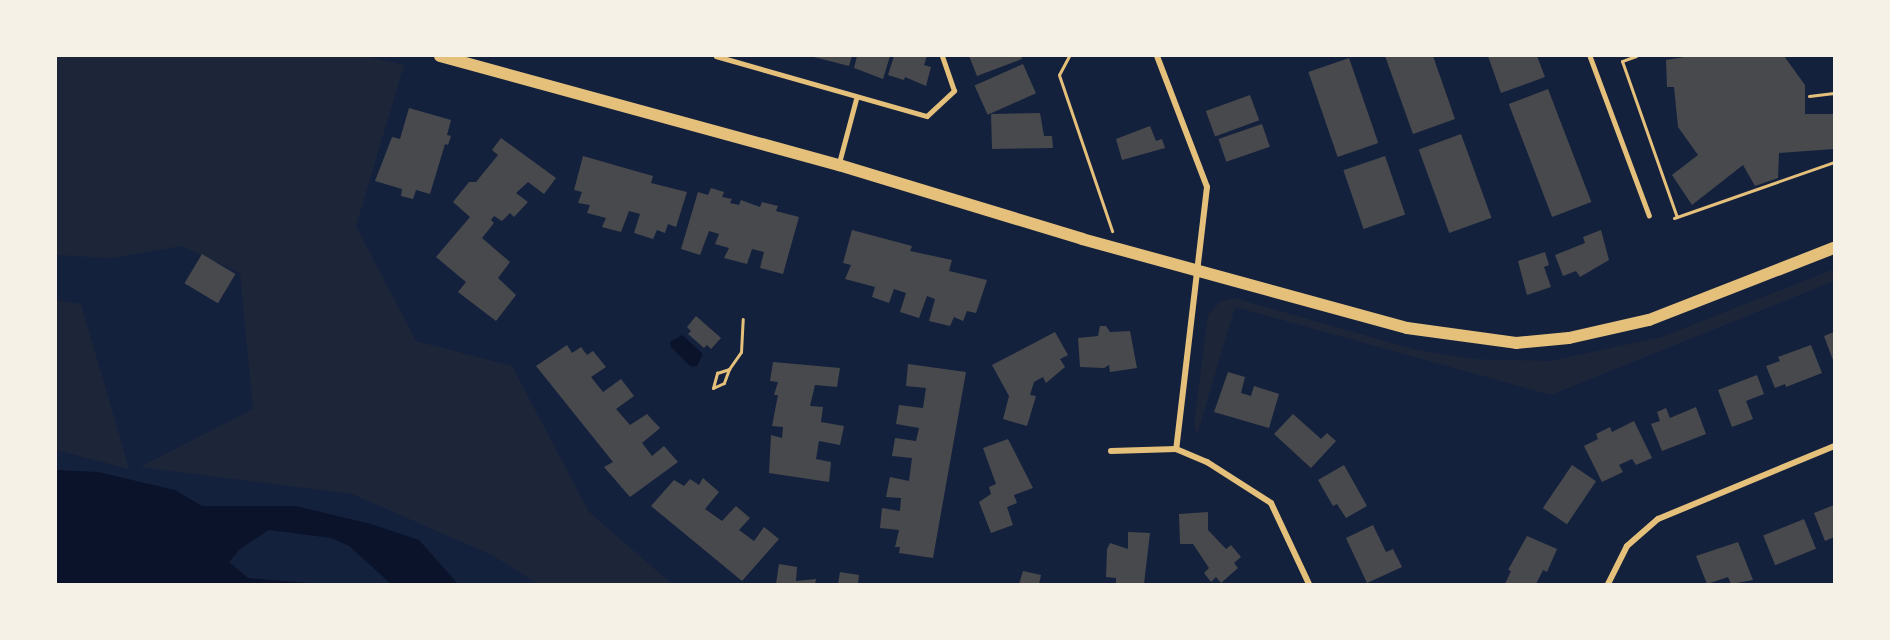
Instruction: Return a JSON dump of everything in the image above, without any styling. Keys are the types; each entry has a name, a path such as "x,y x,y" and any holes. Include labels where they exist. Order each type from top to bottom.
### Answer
{"main road":[{"path":"440,56 839,165 1109,246 1407,328 1516,343 1569,338 1649,320 1834,248"}],"street":[{"path":"1157,56 1204,172 1207,187 1176,449"},
{"path":"1608,585 1627,546 1658,519 1834,446"},
{"path":"1112,452 1176,449 1208,462 1271,503 1310,585"}],"lane":[{"path":"716,56 856,99 927,116 954,91 942,56"},
{"path":"1590,56 1649,215"},
{"path":"839,165 856,99"}],"path":[{"path":"1070,56 1059,75 1112,230 1109,246"},
{"path":"1636,56 1622,60 1675,218 1834,162"},
{"path":"1809,96 1834,93"},
{"path":"729,369 717,373 713,388 724,383 729,369 741,352 743,319"}],"shaded area":[{"path":"56,56 365,56 404,65 356,226 416,341 512,366 589,512 672,584 538,584 492,555 352,494 140,467 253,409 240,273 182,246 111,258 56,255"},
{"path":"1834,269 1834,281 1551,395 1235,307 1197,435 1194,424 1208,315 1221,301 1234,298 1417,350 1473,359 1550,361 1662,337"},
{"path":"56,300 81,304 129,469 56,450"},
{"path":"682,335 703,354 697,366 691,367 671,347 670,342"},
{"path":"56,470 98,472 175,490 202,506 296,506 371,524 419,540 458,584 391,584 349,546 331,538 269,530 240,549 229,562 248,578 323,584 56,584"}],"building":[{"path":"810,56 852,56 849,66"},
{"path":"857,56 890,56 883,79 854,68"},
{"path":"894,56 927,56 924,65 931,67 926,86 905,77 904,80 888,75"},
{"path":"969,56 1021,56 1022,59 977,76"},
{"path":"1385,56 1433,56 1455,119 1413,134"},
{"path":"1488,56 1537,56 1545,77 1501,93"},
{"path":"1691,56 1784,56 1805,85 1805,114 1834,114 1834,149 1779,153 1778,178 1755,186 1743,165 1692,205 1672,175 1698,155 1678,127 1674,87 1667,87 1666,60"},
{"path":"1349,58 1378,143 1338,157 1308,72"},
{"path":"1023,64 1036,93 988,115 975,86"},
{"path":"1548,89 1591,202 1552,217 1509,104"},
{"path":"1250,95 1259,120 1215,136 1206,111"},
{"path":"409,108 451,120 447,135 451,136 448,145 445,144 430,194 416,190 413,199 401,196 402,189 375,181 392,137 400,139"},
{"path":"1040,113 1044,136 1052,136 1053,148 992,149 991,114"},
{"path":"1262,124 1270,147 1226,162 1219,139"},
{"path":"1150,126 1156,141 1162,139 1165,148 1122,160 1116,139"},
{"path":"1461,134 1491,218 1449,233 1419,149"},
{"path":"501,138 556,178 544,194 528,182 516,193 528,202 514,217 510,213 502,221 494,216 491,220 494,223 482,238 510,262 498,278 516,295 496,321 458,292 466,282 436,257 470,217 453,202 469,182 476,182 498,155 492,150"},
{"path":"583,156 653,176 651,183 687,192 676,227 668,224 665,233 657,230 653,239 634,233 640,214 629,211 621,232 602,227 606,218 587,213 590,205 578,203 582,192 574,190"},
{"path":"1385,156 1405,215 1364,229 1343,170"},
{"path":"711,188 724,192 722,197 732,199 730,203 739,205 741,200 760,207 762,202 778,206 776,211 799,217 783,274 760,268 764,252 752,249 747,264 724,258 729,248 715,244 719,234 709,231 700,255 681,249 698,192 708,195"},
{"path":"852,230 912,246 910,251 952,260 949,271 987,280 976,313 967,311 963,321 954,317 950,326 929,321 935,299 927,296 919,318 900,312 906,293 894,289 889,303 872,297 875,287 845,279 851,265 843,263"},
{"path":"1601,230 1609,260 1580,277 1576,271 1563,276 1555,255 1585,243 1583,237"},
{"path":"1545,252 1549,265 1544,267 1551,287 1527,295 1518,261"},
{"path":"202,254 235,274 218,303 184,283"},
{"path":"696,316 721,338 711,349 707,345 704,348 688,334 691,331 687,327"},
{"path":"1100,326 1106,326 1110,332 1130,331 1137,368 1110,372 1109,365 1104,368 1080,367 1078,338 1098,336"},
{"path":"1055,332 1068,355 1060,359 1065,367 1046,383 1043,377 1034,382 1030,395 1036,396 1027,426 1003,419 1009,396 992,365"},
{"path":"1834,332 1834,363 1824,336"},
{"path":"567,345 572,353 581,347 587,355 593,351 606,367 591,377 603,392 621,379 634,396 616,409 630,425 647,414 660,428 642,443 652,456 664,446 678,462 630,497 604,467 613,462 536,366"},
{"path":"1811,345 1822,373 1786,387 1785,384 1775,388 1766,366 1780,361 1778,357"},
{"path":"773,362 840,368 837,387 815,385 810,406 823,407 821,422 844,426 840,445 819,441 816,459 831,462 829,482 769,473 771,435 782,438 783,427 772,426 778,395 774,395 778,382 770,381"},
{"path":"908,364 966,372 933,558 899,553 900,547 895,547 899,530 880,528 882,508 900,511 901,498 886,497 890,477 909,481 912,458 892,456 895,438 916,441 919,428 896,424 899,405 923,408 926,388 906,386"},
{"path":"1228,372 1245,377 1241,393 1251,396 1254,386 1279,394 1269,428 1214,412"},
{"path":"1757,375 1764,394 1746,401 1753,419 1732,427 1718,390"},
{"path":"1696,407 1706,434 1662,451 1651,424 1660,421 1657,412 1666,408 1670,418"},
{"path":"1293,414 1321,439 1327,433 1336,441 1311,468 1274,434"},
{"path":"1634,421 1652,458 1636,465 1632,459 1619,465 1623,472 1602,482 1584,446 1598,439 1596,434 1610,427 1612,432"},
{"path":"1008,439 1033,488 1014,495 1017,503 1007,507 1013,525 991,533 979,502 991,494 989,487 996,484 983,448"},
{"path":"1344,465 1367,506 1346,518 1337,504 1333,506 1318,480"},
{"path":"1572,465 1596,481 1567,524 1543,508"},
{"path":"703,478 719,492 705,509 722,521 736,506 750,518 739,530 754,541 764,527 779,539 742,581 651,506 674,480 684,486 690,479 699,485"},
{"path":"1834,505 1834,537 1825,541 1814,513"},
{"path":"1208,512 1208,530 1226,549 1231,545 1241,557 1234,563 1238,568 1221,583 1216,577 1211,582 1204,573 1209,568 1193,544 1180,544 1179,514"},
{"path":"1804,519 1816,549 1775,565 1763,535"},
{"path":"1373,525 1386,552 1393,549 1402,567 1367,583 1346,538"},
{"path":"1128,532 1150,533 1144,584 1116,584 1116,578 1106,577 1107,549 1110,543 1128,549"},
{"path":"1527,536 1557,549 1547,572 1543,570 1536,584 1505,584 1511,571 1508,570"},
{"path":"1738,542 1753,580 1731,584 1728,577 1707,584 1696,556"},
{"path":"779,564 797,567 796,581 816,579 815,584 776,584"},
{"path":"1023,571 1041,575 1039,584 1019,584"},
{"path":"840,572 859,575 858,584 838,584"}]}
